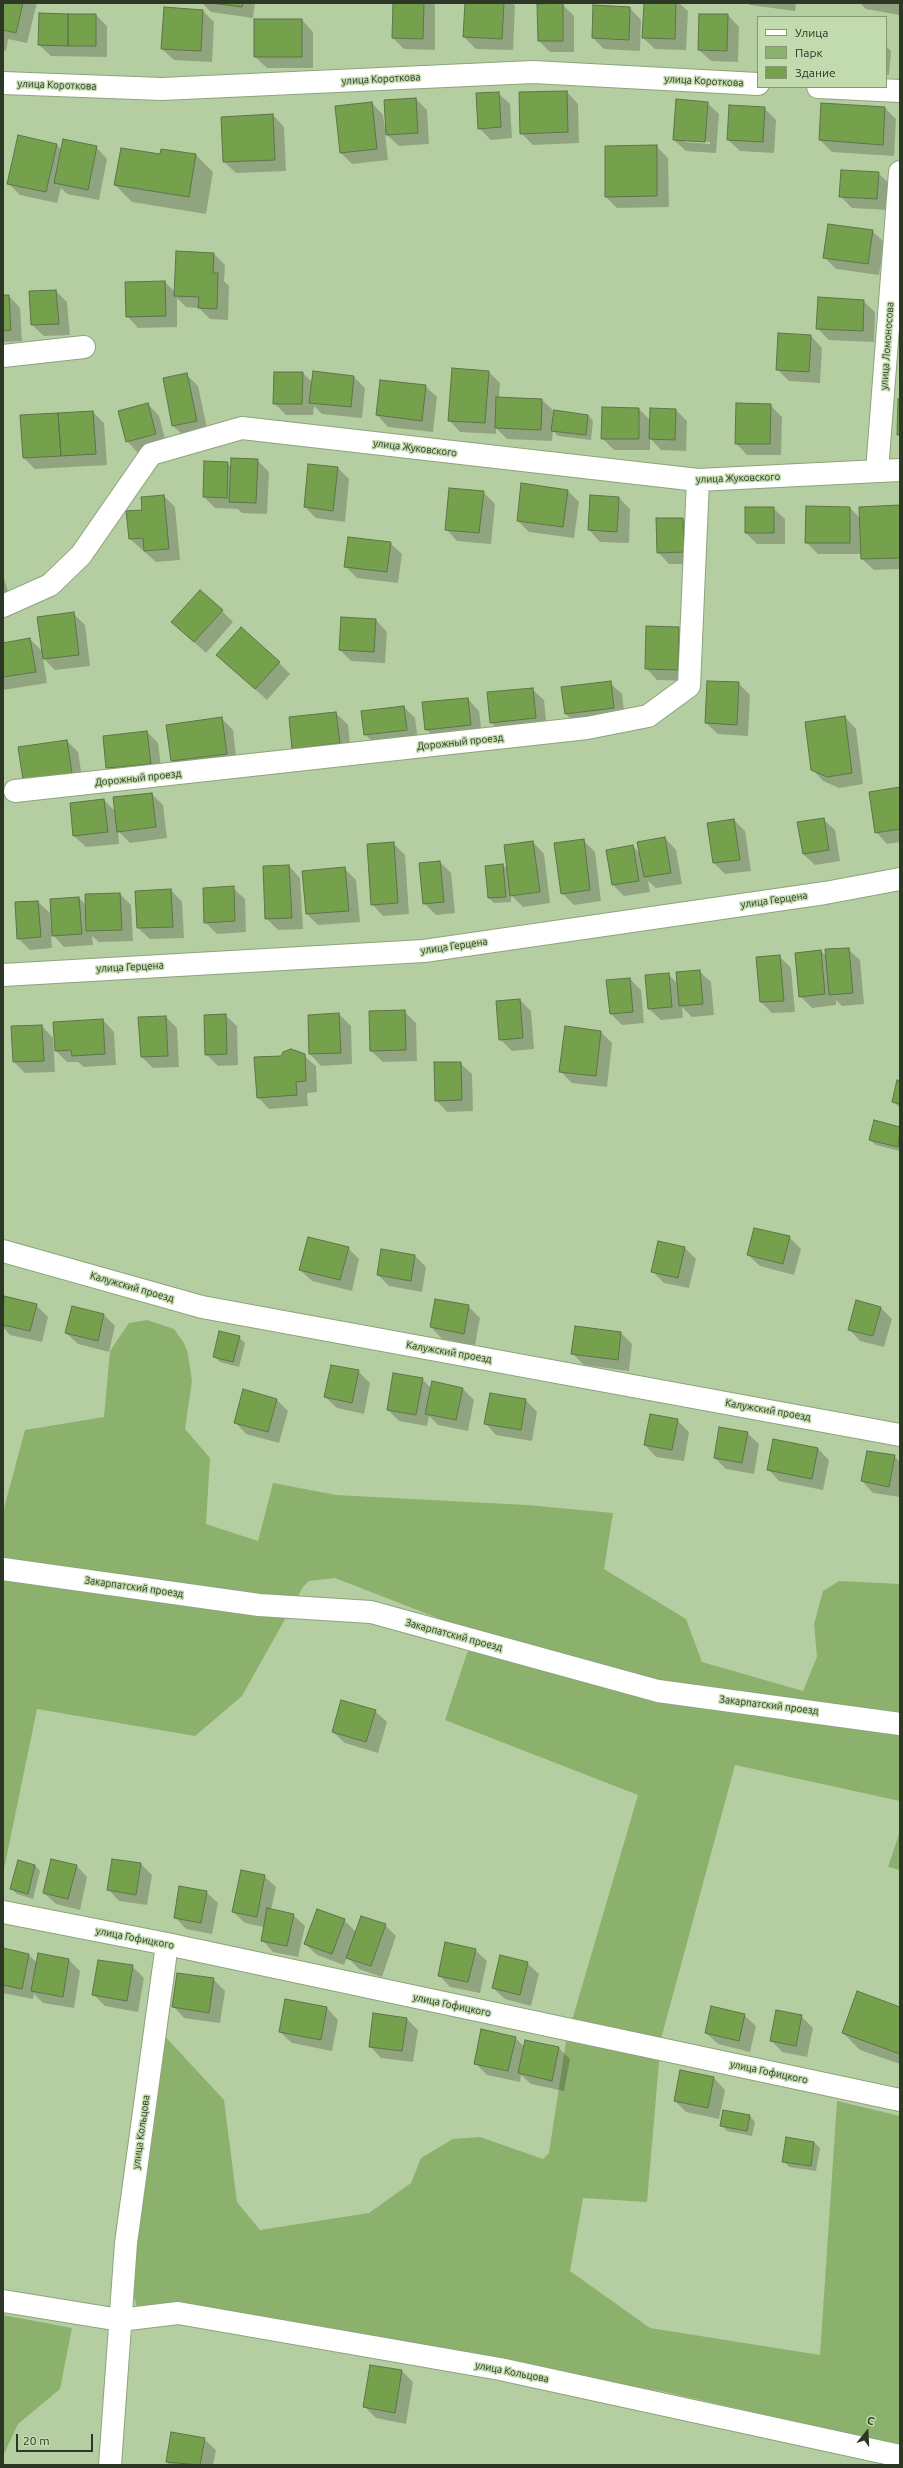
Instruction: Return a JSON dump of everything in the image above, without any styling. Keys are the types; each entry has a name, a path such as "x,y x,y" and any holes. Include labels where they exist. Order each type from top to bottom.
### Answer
{"street":[{"name":"улица Короткова","path":"3,83 162,89 533,72 757,84"},
{"path":"838,88 900,91"},
{"name":"улица Ломоносова","path":"877,471 900,172"},
{"path":"3,356 84,347"},
{"name":"улица Жуковского","path":"3,606 50,585 81,555 151,454 242,428 698,480 900,470"},
{"name":"Дорожный проезд","path":"15,791 587,728 648,716 689,686 698,480"},
{"name":"улица Герцена","path":"3,975 424,951 825,893 900,878"},
{"name":"Калужский проезд","path":"3,1251 202,1307 900,1434"},
{"name":"Закарпатский проезд","path":"3,1569 258,1605 371,1612 658,1691 891,1721 900,1724"},
{"name":"улица Гофицкого","path":"3,1912 167,1944 900,2100"},
{"name":"улица Кольцова","path":"110,2465 126,2243 167,1944"},
{"name":"улица Кольцова","path":"3,2301 120,2320 178,2314 492,2368 900,2456"}],"green space":[{"path":"147,1320 174,1329 184,1343 188,1354 192,1381 185,1429 210,1458 206,1524 258,1541 273,1483 336,1495 527,1505 613,1513 604,1569 686,1619 702,1662 803,1691 817,1657 814,1624 823,1591 839,1581 900,1584 900,1801 735,1765 661,2039 647,2202 583,2198 570,2271 650,2328 820,2355 837,2101 900,2116 900,2445 661,2391 291,2330 210,2307 138,2311 127,2273 161,2032 224,2100 237,2202 260,2230 369,2213 411,2183 421,2158 453,2139 480,2137 543,2159 549,2153 566,2041 638,1795 445,1720 467,1653 477,1644 461,1627 335,1578 309,1581 303,1587 242,1696 195,1736 37,1709 3,1874 3,1512 25,1430 104,1417 110,1351 129,1323"},
{"path":"900,1831 900,1870 888,1867"},
{"path":"3,2315 72,2328 60,2389 18,2424 3,2456"}],"building":[{"path":"3,3 23,3 16,33 3,30"},
{"path":"211,3 243,3 242,7"},
{"path":"393,3 424,3 423,39 392,38"},
{"path":"465,3 504,3 502,39 463,37"},
{"path":"563,3 563,41 538,41 537,4"},
{"path":"644,3 676,3 675,39 642,38"},
{"path":"593,5 630,7 629,40 592,38"},
{"path":"164,7 203,10 201,51 161,49"},
{"path":"39,13 68,14 68,46 38,45"},
{"path":"68,14 96,14 96,46 68,46"},
{"path":"699,14 728,14 727,51 698,50"},
{"path":"254,19 302,19 302,57 254,57"},
{"path":"567,91 568,132 520,134 519,92"},
{"path":"499,92 501,127 478,129 476,93"},
{"path":"416,98 418,133 386,135 384,100"},
{"path":"676,99 708,102 705,142 673,140"},
{"path":"372,102 377,149 340,153 335,106"},
{"path":"821,103 885,107 883,145 819,140"},
{"path":"729,105 765,107 763,142 727,140"},
{"path":"273,114 275,160 223,162 221,117"},
{"path":"18,135 57,144 46,192 7,184"},
{"path":"63,139 97,146 88,190 54,183"},
{"path":"657,145 657,196 605,197 605,146"},
{"path":"121,148 160,154 161,149 196,154 189,197 114,185"},
{"path":"841,170 879,172 877,199 839,197"},
{"path":"828,224 873,230 868,264 823,258"},
{"path":"176,251 214,253 213,273 218,273 217,309 198,308 199,297 174,296"},
{"path":"165,281 166,316 126,317 125,282"},
{"path":"56,290 59,324 31,325 29,291"},
{"path":"3,295 9,295 11,330 3,331"},
{"path":"818,297 864,300 863,331 816,329"},
{"path":"778,333 811,335 809,372 776,370"},
{"path":"452,368 489,371 485,423 448,421"},
{"path":"313,371 354,376 351,407 309,403"},
{"path":"274,372 303,372 302,404 273,404"},
{"path":"187,373 197,421 172,426 163,378"},
{"path":"380,380 426,385 422,421 376,415"},
{"path":"496,397 542,399 541,430 495,428"},
{"path":"898,399 900,399 900,435 897,435"},
{"path":"148,403 156,434 126,442 118,411"},
{"path":"736,403 771,404 770,444 735,444"},
{"path":"602,407 639,408 639,439 601,439"},
{"path":"650,408 676,409 675,440 649,439"},
{"path":"554,410 588,415 586,435 551,431"},
{"path":"93,411 96,454 61,456 58,413"},
{"path":"58,413 61,456 23,458 20,415"},
{"path":"231,458 258,459 256,503 229,502"},
{"path":"204,461 228,462 227,498 203,497"},
{"path":"308,464 338,467 333,511 304,507"},
{"path":"521,483 568,490 563,527 517,521"},
{"path":"449,488 484,491 479,533 445,530"},
{"path":"164,495 169,549 144,551 143,538 129,539 126,511 142,510 141,497"},
{"path":"590,495 619,497 617,532 588,530"},
{"path":"900,505 900,558 861,559 859,507"},
{"path":"806,506 850,507 850,543 805,543"},
{"path":"745,507 774,507 774,533 745,533"},
{"path":"656,518 683,518 684,552 657,553"},
{"path":"348,537 391,542 387,572 344,567"},
{"path":"200,590 223,610 194,642 171,622"},
{"path":"74,612 79,655 43,659 37,617"},
{"path":"341,617 376,619 374,652 339,650"},
{"path":"646,626 679,627 678,670 645,669"},
{"path":"241,627 280,662 255,689 216,655"},
{"path":"30,638 36,672 3,677 3,643"},
{"path":"611,681 614,708 565,714 561,687"},
{"path":"707,681 739,682 737,725 705,723"},
{"path":"533,688 536,718 490,723 487,692"},
{"path":"468,698 471,725 425,730 422,702"},
{"path":"404,706 407,730 364,735 361,711"},
{"path":"336,712 340,743 292,749 289,717"},
{"path":"845,716 852,773 827,777 811,770 805,722"},
{"path":"222,717 227,754 171,761 166,725"},
{"path":"147,731 151,764 106,768 103,736"},
{"path":"67,740 72,773 23,780 18,747"},
{"path":"900,787 900,829 875,833 869,792"},
{"path":"152,793 156,827 117,832 113,797"},
{"path":"104,799 108,832 73,836 70,803"},
{"path":"824,818 829,850 803,854 797,822"},
{"path":"734,819 740,860 713,863 707,823"},
{"path":"665,837 671,873 644,877 637,842"},
{"path":"584,839 590,890 561,894 554,843"},
{"path":"533,841 540,892 510,896 504,845"},
{"path":"394,842 398,903 371,905 367,844"},
{"path":"633,845 639,881 612,885 606,850"},
{"path":"440,861 444,902 423,904 419,863"},
{"path":"503,864 506,897 488,898 485,866"},
{"path":"289,865 292,918 265,919 263,866"},
{"path":"345,867 349,911 306,914 302,871"},
{"path":"234,886 235,921 204,923 203,888"},
{"path":"171,889 173,927 137,928 135,891"},
{"path":"120,893 122,930 86,931 85,894"},
{"path":"79,897 82,934 52,936 50,899"},
{"path":"38,901 41,937 17,939 15,902"},
{"path":"849,948 853,993 829,995 825,949"},
{"path":"821,950 825,994 799,997 795,953"},
{"path":"780,955 784,1001 760,1002 756,957"},
{"path":"700,970 703,1004 679,1006 676,972"},
{"path":"669,973 672,1007 648,1009 645,975"},
{"path":"630,978 633,1012 610,1014 606,980"},
{"path":"520,999 523,1038 499,1040 496,1001"},
{"path":"405,1010 406,1050 370,1051 369,1011"},
{"path":"339,1013 341,1053 309,1054 308,1015"},
{"path":"226,1014 227,1054 205,1055 204,1015"},
{"path":"166,1016 168,1056 141,1057 138,1017"},
{"path":"103,1019 105,1054 72,1056 71,1050 55,1051 53,1022"},
{"path":"42,1025 44,1061 13,1062 11,1026"},
{"path":"565,1026 601,1031 596,1076 559,1072"},
{"path":"291,1049 305,1054 306,1081 296,1082 297,1095 257,1098 254,1057 281,1056 283,1052"},
{"path":"434,1062 461,1062 462,1100 435,1101"},
{"path":"897,1080 900,1081 900,1104 892,1102"},
{"path":"874,1120 900,1127 898,1147 869,1140"},
{"path":"754,1228 790,1236 783,1264 747,1255"},
{"path":"308,1237 349,1247 340,1280 299,1270"},
{"path":"658,1241 685,1247 678,1278 651,1272"},
{"path":"381,1249 415,1255 411,1281 377,1275"},
{"path":"4,1296 37,1304 30,1331 3,1325"},
{"path":"435,1299 469,1305 464,1334 430,1327"},
{"path":"856,1300 881,1307 873,1336 848,1330"},
{"path":"72,1306 104,1314 98,1341 65,1333"},
{"path":"575,1326 621,1332 618,1360 571,1354"},
{"path":"219,1331 240,1336 233,1362 213,1357"},
{"path":"331,1365 359,1370 352,1403 324,1397"},
{"path":"393,1373 423,1378 416,1415 387,1410"},
{"path":"432,1381 463,1388 456,1420 425,1414"},
{"path":"243,1389 277,1399 268,1432 234,1423"},
{"path":"490,1393 526,1399 521,1430 484,1424"},
{"path":"650,1414 678,1419 672,1450 644,1445"},
{"path":"719,1427 748,1432 742,1463 714,1458"},
{"path":"773,1439 818,1448 812,1479 767,1470"},
{"path":"867,1451 895,1455 889,1487 861,1481"},
{"path":"341,1700 376,1710 366,1742 332,1732"},
{"path":"51,1859 77,1865 68,1899 43,1893"},
{"path":"112,1859 141,1863 136,1895 107,1890"},
{"path":"18,1860 35,1865 28,1894 10,1889"},
{"path":"241,1870 265,1875 257,1917 232,1912"},
{"path":"179,1886 207,1891 201,1923 174,1918"},
{"path":"267,1908 294,1914 287,1946 261,1941"},
{"path":"317,1909 345,1919 332,1954 304,1944"},
{"path":"361,1916 386,1924 371,1966 346,1958"},
{"path":"445,1942 476,1949 468,1982 438,1976"},
{"path":"3,1948 29,1954 22,1989 3,1985"},
{"path":"38,1953 69,1959 63,1997 31,1991"},
{"path":"500,1955 528,1962 520,1995 492,1988"},
{"path":"98,1960 133,1965 127,2001 92,1995"},
{"path":"177,1973 214,1978 209,2013 172,2007"},
{"path":"857,1991 900,2007 900,2054 842,2033"},
{"path":"285,1999 327,2007 321,2040 279,2032"},
{"path":"711,2006 745,2014 739,2041 705,2033"},
{"path":"776,2010 802,2015 796,2046 770,2041"},
{"path":"373,2013 407,2018 402,2051 369,2047"},
{"path":"481,2029 516,2037 508,2071 474,2064"},
{"path":"525,2040 559,2047 552,2081 518,2073"},
{"path":"680,2070 714,2077 708,2108 674,2101"},
{"path":"723,2110 750,2115 747,2131 720,2126"},
{"path":"786,2137 814,2142 811,2166 782,2162"},
{"path":"370,2365 402,2370 395,2413 363,2407"},
{"path":"171,2432 205,2438 200,2465 166,2462"}]}
